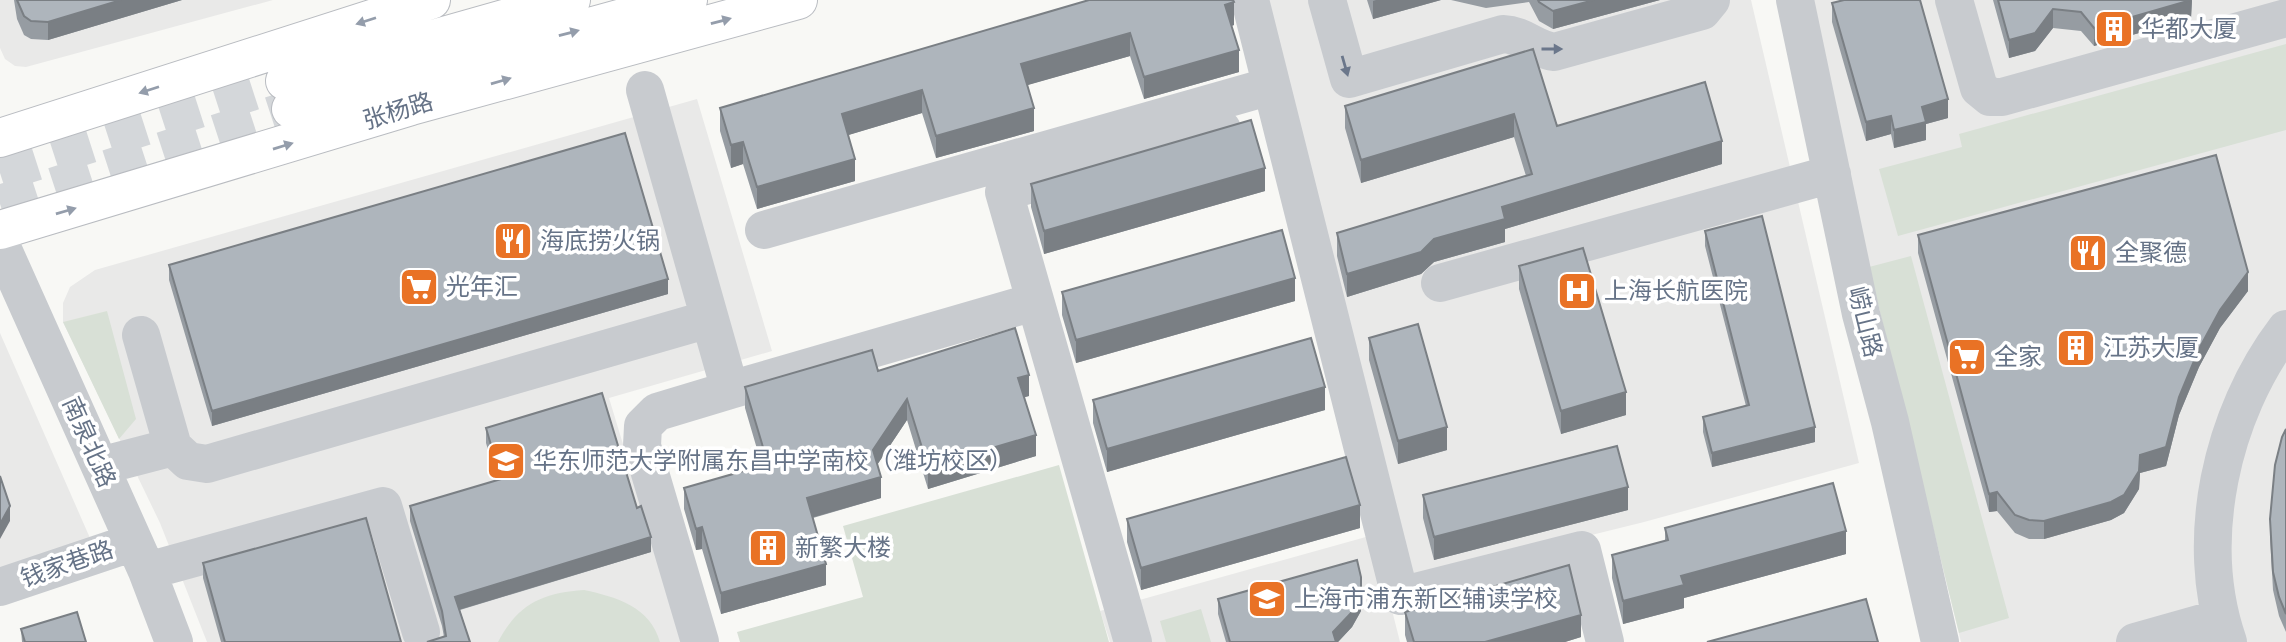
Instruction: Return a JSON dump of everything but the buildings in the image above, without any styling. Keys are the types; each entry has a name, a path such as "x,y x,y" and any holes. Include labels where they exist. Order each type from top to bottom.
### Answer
{"main road":[{"path":"0,138 430,0"},
{"path":"571,0 288,95 688,0"},
{"name":"张杨路","path":"0,230 425,102 798,0"}],"street":[{"path":"1250,0 1400,596 1582,550 1605,642"},
{"path":"1327,0 1349,79 1503,34 1519,35 1541,50 1554,52 1702,11 1711,0"},
{"name":"崂山路","path":"1795,0 1861,314 1890,422 1940,642"},
{"path":"1954,0 1979,88 1990,97 2002,97 2286,18"},
{"path":"645,90 730,390"},
{"path":"764,230 1274,99"},
{"path":"1133,642 1003,192 1274,99"},
{"path":"1440,283 1832,174"},
{"name":"南泉北路","path":"0,243 140,556 174,642"},
{"path":"700,642 642,446 643,426 657,412 1034,302"},
{"path":"141,335 173,447 188,461 206,464 709,319"},
{"path":"2135,642 2224,630 2211,547 2221,477 2239,415 2266,355 2286,329"},
{"path":"100,466 173,447"},
{"name":"钱家巷路","path":"0,587 383,506 421,632"}],"shaded area":[{"path":"0,0 273,0 26,67 15,66 5,59 0,48"},
{"name":"上海长航医院","path":"1262,0 1751,0 1859,463 1644,522 1410,580"},
{"path":"1811,0 2286,0 2286,642 1961,642 1869,267"},
{"path":"2286,44 2286,130 1898,236 1879,169 1962,147 1959,134"},
{"path":"697,99 772,351 609,398 683,642 207,642 160,523 63,322 63,303 70,287 95,270"},
{"path":"1911,256 2009,618 1959,633 1869,267"},
{"path":"107,311 136,419 119,439 63,322"},
{"path":"0,333 97,554 0,587"},
{"path":"1059,465 1109,642 740,642 737,632 863,597 843,526"},
{"name":"上海市浦东新区辅读学校","path":"1373,535 1400,642 1110,642 1100,611"},
{"path":"584,590 631,605 649,620 660,642 498,642 514,618 533,603 556,594"},
{"path":"1201,609 1211,642 1166,642 1160,621"}],"tunnel":[{"path":"0,173 285,81"},
{"path":"0,204 291,109"}],"place":[{"name":"华都大厦","path":"2114,29"},
{"name":"海底捞火锅","path":"513,241"},
{"name":"全聚德","path":"2088,253"},
{"name":"光年汇","path":"419,287"},
{"name":"上海长航医院","path":"1577,291"},
{"name":"江苏大厦","path":"2076,348"},
{"name":"全家","path":"1967,357"},
{"name":"华东师范大学附属东昌中学南校（潍坊校区）","path":"506,461"},
{"name":"新繁大楼","path":"768,548"},
{"name":"上海市浦东新区辅读学校","path":"1267,599"}]}
